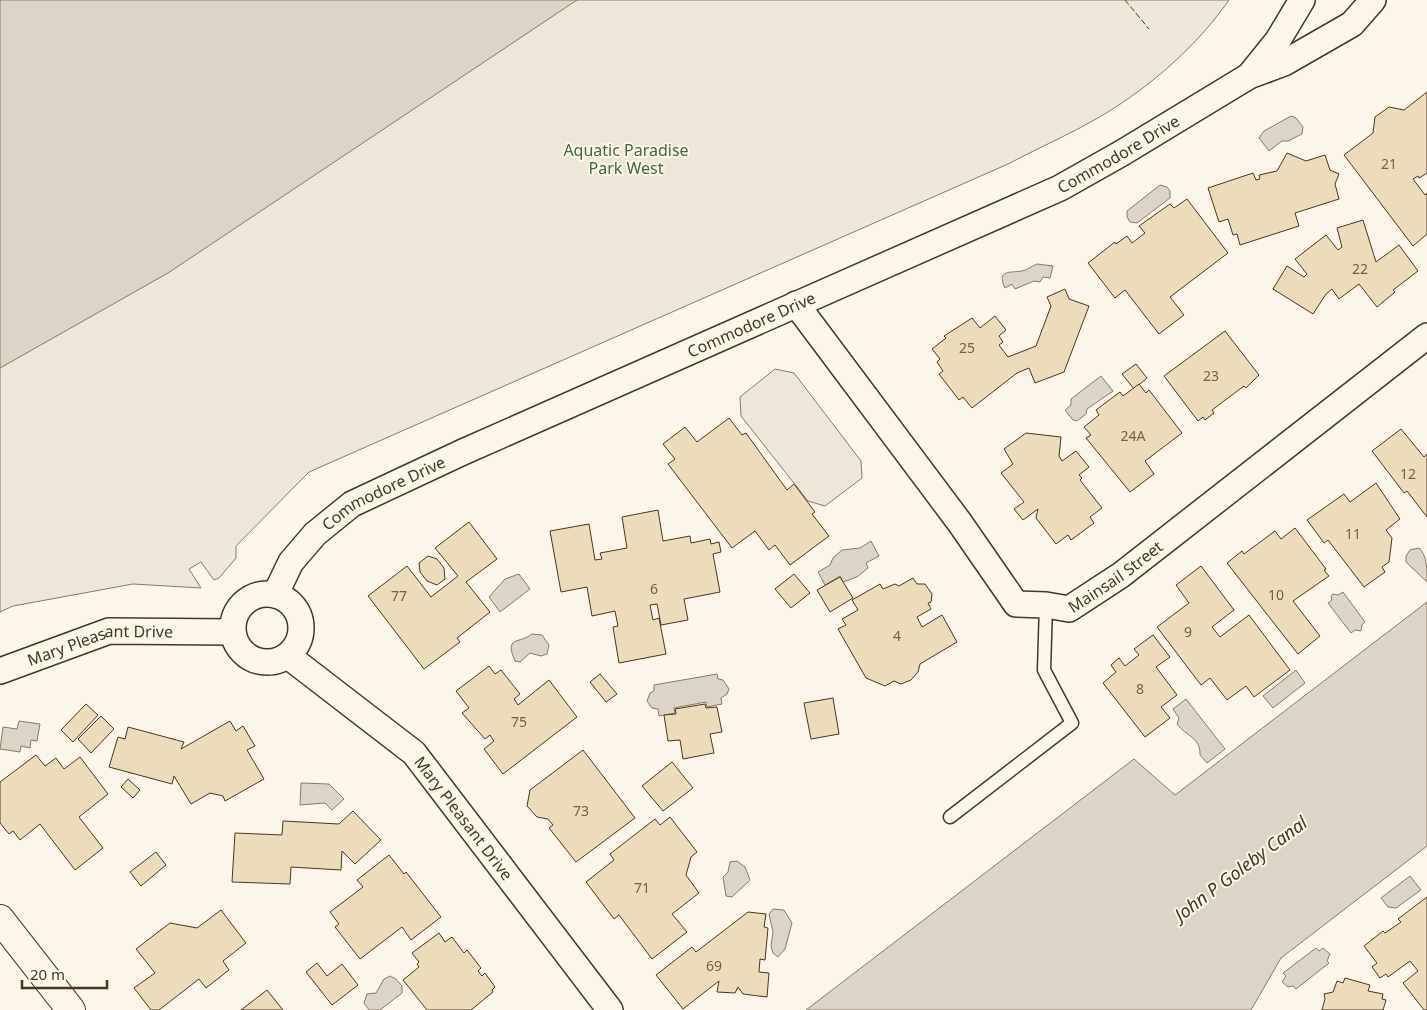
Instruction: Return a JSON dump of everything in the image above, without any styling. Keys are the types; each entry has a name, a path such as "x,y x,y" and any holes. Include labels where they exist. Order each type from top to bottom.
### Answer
{"street":[{"name":"Commodore Drive","path":"1249,76 1278,40 1302,0"},
{"name":"Commodore Drive","path":"275,595 291,562 315,534 352,504 796,304 1060,188 1249,76 1284,63 1352,24 1373,0"},
{"name":"Mainsail Street","path":"796,304 960,523 1016,604 1046,605 1069,609 1122,575 1427,336"},
{"path":"264,594 275,595 293,607 300,622 300,638 288,656 268,663 248,658 240,651 232,632 233,621 237,611 244,602 264,594"},
{"name":"Mary Pleasant Drive","path":"0,671 109,631 232,632"},
{"name":"Mary Pleasant Drive","path":"288,656 414,753 610,1010"},
{"path":"0,919 71,1010"}],"lane":[{"path":"950,817 1072,723 1044,670 1046,605"}],"green space":[{"name":"Aquatic Paradise Park West","path":"397,0 1229,0 1203,33 1172,64 1121,104 1092,122 1008,164 309,472 236,546 236,558 219,578 214,580 201,562 189,569 201,588 133,584 13,606 0,612 0,123"},
{"path":"775,369 794,373 861,461 862,478 825,506 808,501 741,416 740,397"}],"water":[{"path":"0,0 577,0 168,273 0,368"},
{"path":"1291,116 1296,118 1303,127 1302,134 1288,141 1282,141 1269,151 1259,138 1264,131"},
{"path":"1160,185 1167,187 1170,191 1170,198 1137,223 1130,222 1127,217 1127,211"},
{"path":"1037,264 1053,266 1050,278 1043,277 1040,282 1034,281 1015,289 1012,284 1005,288 1002,278 1006,273 1024,270"},
{"path":"1101,376 1113,391 1087,409 1086,414 1077,421 1073,420 1065,410 1071,405 1071,399"},
{"path":"871,541 879,556 866,563 868,568 857,577 843,582 840,576 825,585 818,572 830,565 833,558 842,550 860,548"},
{"path":"1419,548 1425,558 1427,582 1406,562 1406,556 1410,550"},
{"path":"519,574 530,589 500,612 489,597 505,579"},
{"path":"1343,592 1365,622 1362,625 1361,631 1355,630 1351,633 1328,603 1332,600 1331,596 1333,594 1338,595"},
{"name":"John P Goleby Canal","path":"1427,602 1427,846 1281,958 1251,1010 806,1010 1134,759 1175,795"},
{"path":"532,634 542,635 549,645 547,654 541,656 530,653 520,662 515,661 511,648 512,644"},
{"path":"1296,670 1305,683 1273,708 1263,696"},
{"path":"717,674 718,679 723,680 729,689 727,694 721,698 722,704 707,707 706,702 674,708 675,713 659,716 658,709 652,708 647,701 650,693 654,691 654,685"},
{"path":"1186,699 1225,749 1207,763 1200,755 1200,749 1196,741 1177,724 1179,718 1173,709"},
{"path":"19,721 40,724 37,741 31,740 30,748 21,746 20,752 0,749 3,727 17,729"},
{"path":"301,783 329,784 344,799 332,810 325,803 300,805"},
{"path":"737,861 745,867 750,880 732,897 726,896 723,877 728,872 730,862"},
{"path":"1410,876 1421,890 1396,908 1388,907 1381,898"},
{"path":"773,909 784,910 792,923 785,949 778,957 773,953 771,946 773,932 769,914"},
{"path":"1316,948 1319,951 1323,948 1330,954 1327,961 1329,963 1296,989 1293,986 1288,987 1282,982 1286,976 1283,973"},
{"path":"390,976 396,979 402,986 402,993 380,1010 369,1010 364,1003 367,994 376,993 384,979"}],"building":[{"path":"1427,92 1427,173 1413,179 1425,195 1427,193 1427,234 1413,246 1344,155 1373,133 1375,117 1389,107 1404,110"},
{"path":"1287,153 1306,161 1325,155 1330,170 1339,174 1335,184 1339,199 1295,213 1299,226 1240,245 1237,234 1233,235 1228,219 1219,222 1208,188 1253,173 1256,180 1260,179 1259,175 1277,171"},
{"path":"1187,199 1228,253 1170,297 1184,315 1159,334 1125,290 1115,298 1088,263 1115,242 1116,244 1127,236 1132,243 1145,233 1139,226 1170,204 1174,208"},
{"path":"1363,220 1376,262 1399,245 1418,271 1393,290 1395,292 1377,307 1359,284 1339,299 1332,289 1326,294 1313,314 1273,289 1287,266 1304,277 1307,274 1295,259 1326,235 1338,250 1342,247 1337,228"},
{"path":"1065,289 1069,299 1089,306 1064,372 1035,383 1029,368 1017,373 972,408 963,397 959,400 939,374 943,371 937,362 940,359 932,349 946,338 944,336 972,318 980,328 995,316 1006,330 999,336 1003,342 999,345 1008,357 1036,346 1051,306 1047,297"},
{"path":"1225,331 1259,375 1246,388 1244,386 1212,410 1214,413 1205,420 1203,417 1198,421 1164,376"},
{"path":"1136,364 1147,378 1134,389 1122,374"},
{"path":"1139,384 1146,393 1149,390 1182,433 1145,461 1154,474 1130,492 1086,438 1091,435 1084,427 1099,415 1096,410 1120,392 1123,396"},
{"path":"729,418 742,435 746,433 787,490 794,484 815,512 812,514 829,536 790,565 775,545 769,550 755,531 732,548 668,464 675,459 663,444 685,427 697,442"},
{"path":"1401,429 1424,457 1427,454 1427,517 1407,491 1404,493 1372,451"},
{"path":"1026,433 1061,437 1059,456 1062,461 1076,451 1089,467 1079,475 1082,478 1080,480 1102,508 1090,517 1094,523 1071,540 1068,535 1056,544 1036,518 1038,509 1023,520 1014,509 1024,502 1001,473 1013,464 1004,449"},
{"path":"1376,483 1400,519 1386,530 1392,538 1389,562 1382,567 1385,572 1364,587 1328,540 1324,543 1307,520 1344,494 1350,502"},
{"path":"658,510 663,541 690,536 691,543 710,539 711,544 719,542 721,552 713,554 720,592 684,599 688,620 661,625 657,604 650,605 653,620 659,618 666,654 619,663 613,627 618,626 615,611 592,616 587,587 561,592 550,531 589,524 595,560 602,559 600,553 627,548 622,517"},
{"path":"469,522 497,559 466,582 490,612 457,638 460,642 424,669 368,596 407,566 431,597 458,576 435,548"},
{"path":"1295,528 1326,569 1324,570 1329,576 1293,601 1320,636 1298,654 1227,563 1242,551 1244,554 1275,531 1281,539"},
{"path":"428,556 437,559 444,568 445,579 437,585 427,581 420,572 419,563"},
{"path":"1201,566 1234,610 1212,627 1220,637 1249,615 1290,670 1254,697 1246,686 1227,700 1210,678 1201,685 1157,627 1189,603 1176,585"},
{"path":"794,574 810,593 791,608 775,589"},
{"path":"840,577 853,598 830,612 817,590"},
{"path":"913,578 917,584 925,584 932,594 931,602 928,603 931,609 917,617 922,627 942,615 957,642 920,664 918,672 911,680 901,684 894,681 885,686 866,678 838,629 846,625 842,619 858,610 852,600 880,584 883,589 895,584 899,586"},
{"path":"1153,635 1170,657 1156,667 1177,695 1161,707 1170,718 1145,737 1103,683 1116,672 1111,665 1119,658 1125,666 1139,655 1134,649"},
{"path":"489,666 495,674 501,670 520,694 514,699 518,705 549,680 577,717 503,774 484,749 494,741 490,735 485,739 462,713 469,708 456,691"},
{"path":"600,674 617,694 606,702 590,682"},
{"path":"833,698 839,734 811,739 804,703"},
{"path":"86,704 98,715 73,742 61,730"},
{"path":"705,704 706,708 717,707 722,732 710,734 714,753 683,759 680,740 668,741 664,715 676,714 675,709"},
{"path":"101,716 114,729 91,753 78,739"},
{"path":"230,721 236,731 243,726 255,746 247,750 264,779 225,801 223,796 210,793 191,804 174,776 172,784 109,767 118,737 125,739 128,727 184,742 181,749"},
{"path":"583,750 635,818 576,862 549,828 553,825 548,819 537,817 527,806 530,790"},
{"path":"36,755 45,766 56,758 64,769 80,757 108,794 79,817 103,848 75,870 40,824 20,840 13,831 9,834 0,823 0,782"},
{"path":"672,762 693,788 663,811 642,786"},
{"path":"128,779 140,790 133,798 121,787"},
{"path":"353,811 381,840 355,864 342,851 341,870 291,867 290,884 232,882 235,833 282,835 283,821 339,824"},
{"path":"670,817 697,852 691,857 686,875 699,893 672,914 687,932 652,959 619,915 614,919 586,882 614,860 610,854 655,819 660,825"},
{"path":"156,852 166,865 141,886 130,872"},
{"path":"389,855 404,874 406,872 441,917 411,940 402,927 360,959 335,927 339,924 330,912 363,887 357,880"},
{"path":"1427,897 1427,1010 1424,1010 1403,983 1418,971 1410,961 1388,977 1386,974 1380,978 1372,967 1377,963 1364,946 1383,931 1385,933 1401,922 1398,919"},
{"path":"221,910 246,943 223,961 229,970 206,988 199,979 159,1010 151,1010 134,988 155,973 136,949 170,923 197,928"},
{"path":"748,912 766,914 764,927 768,928 765,960 760,959 759,972 769,973 767,997 743,994 738,987 735,993 717,992 719,981 683,1009 656,975 692,947 696,952"},
{"path":"439,933 445,942 452,937 464,953 467,950 481,968 478,971 482,976 485,973 495,987 492,990 493,992 471,1010 427,1010 403,980 419,967 417,964 419,962 412,953"},
{"path":"317,963 327,976 342,964 358,985 332,1005 306,972"},
{"path":"1345,978 1370,985 1368,991 1383,994 1382,999 1386,1000 1383,1010 1322,1010 1325,999 1324,994 1333,992 1337,981 1343,983"},
{"path":"267,990 283,1010 241,1010"}],"fence":[{"path":"1125,0 1149,29"}]}
